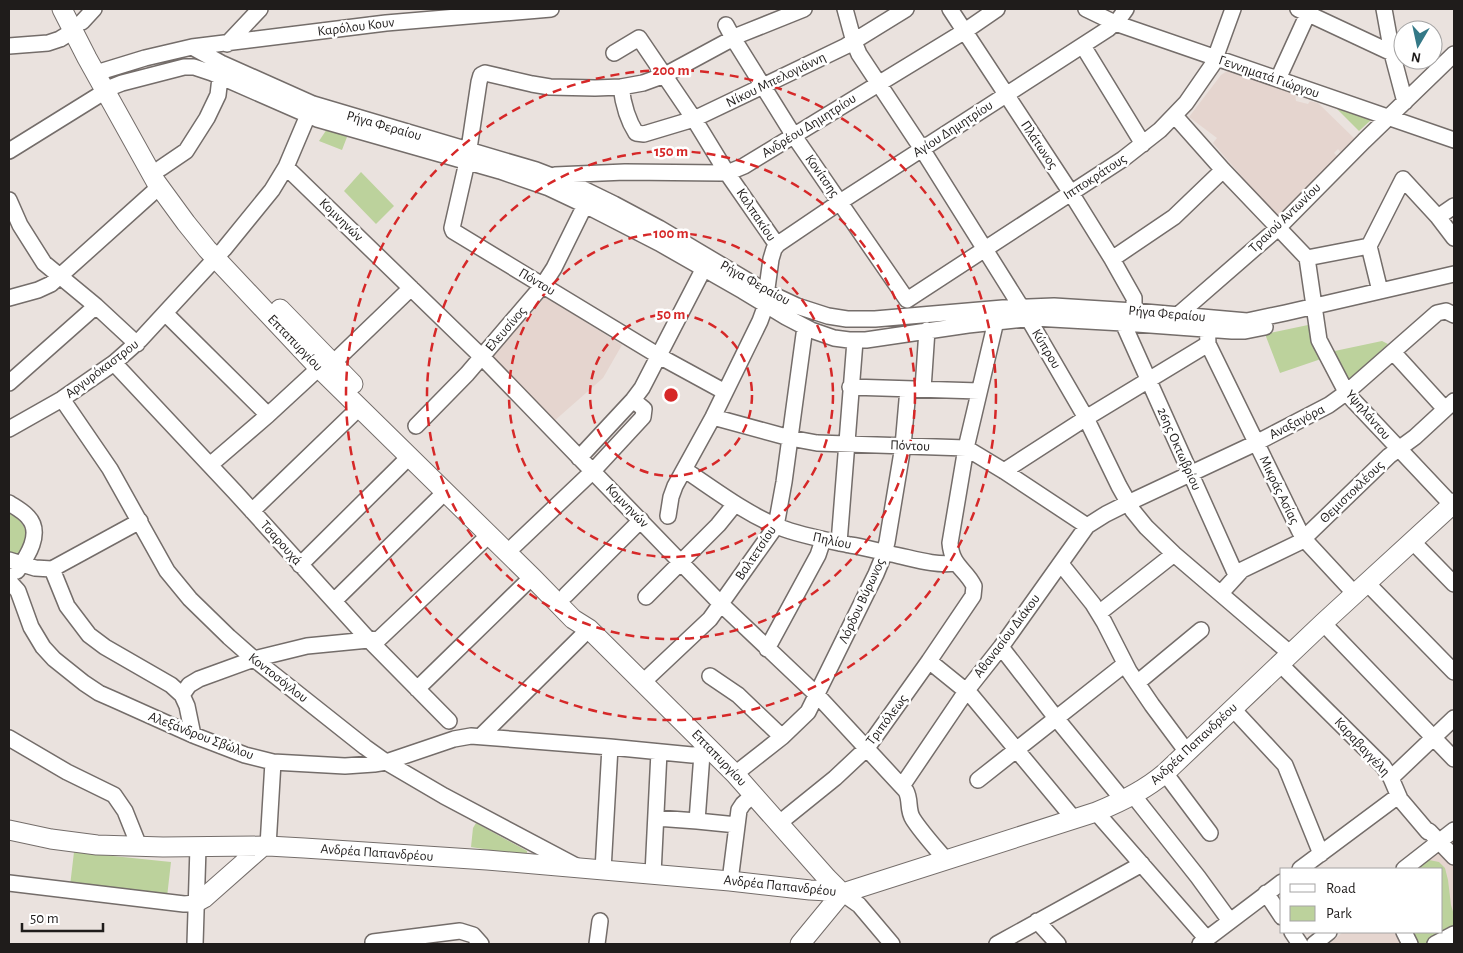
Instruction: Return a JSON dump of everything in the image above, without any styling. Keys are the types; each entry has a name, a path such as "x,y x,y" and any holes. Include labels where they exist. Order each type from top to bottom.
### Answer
{"main road":[{"name":"Επταπυργίου","path":"62,9 81,18 101,71 111,88 161,168 220,254"},
{"name":"Επταπυργίου","path":"111,88 159,187 186,223 250,279 326,365 360,407 573,619 589,629 707,752 736,774 778,824 842,893"},
{"name":"Επταπυργίου","path":"326,365 436,468 566,596 579,612 589,629"},
{"name":"Ανδρέα Παπανδρέου","path":"9,830 62,841 97,845 266,846 488,860 730,881 842,893 1096,812 1146,788 1453,504"},
{"path":"200,900 266,846"},
{"path":"800,944 842,893"}],"street":[{"path":"161,168 183,154 188,148 214,105 219,92 224,51 229,42 260,9"},
{"name":"Καρόλου Κουν","path":"192,47 394,22 551,9"},
{"path":"468,156 479,82 482,74 490,74 543,86 595,88 621,87 643,83 665,75 729,31 804,9"},
{"name":"Κύπρου","path":"845,9 859,54 986,249 1086,418 1128,503 1146,527 1174,554 1221,593 1285,659"},
{"name":"Νίκου Μπελογιάννη","path":"621,87 624,106 634,131 638,134 644,134 694,119 764,86 854,42 906,9"},
{"name":"Πλάτωνος","path":"950,9 1112,259 1134,298 1134,311"},
{"name":"Ανδρέου Δημητρίου","path":"551,176 600,173 727,173 744,166 794,136 965,31 997,9"},
{"name":"Γεννηματά Γιώργου","path":"1086,9 1115,23 1454,140"},
{"name":"Αγίου Δημητρίου","path":"777,245 840,202 1083,46 1115,23 1126,9"},
{"name":"Ιπποκράτους","path":"906,300 1123,159 1175,116 1190,98 1216,58 1232,9"},
{"path":"1384,9 1392,52 1405,102"},
{"path":"1278,79 1305,10 1392,52"},
{"path":"9,46 48,43 60,39 81,18"},
{"name":"Κονίτσης","path":"729,31 794,136 906,300"},
{"name":"Καλπακίου","path":"614,53 639,38 694,119 727,173 777,245 771,259 760,321 713,417 673,491 668,516"},
{"path":"1083,46 1143,144"},
{"path":"101,71 144,58 192,47"},
{"name":"Ρήγα Φεραίου","path":"192,47 221,70 311,110 468,156 551,176 704,268 765,297 828,316 847,319 875,319 1024,313 1070,307 1178,315 1207,330"},
{"name":"Τρανού Αντωνίου","path":"1178,315 1278,228 1454,54"},
{"name":"Ρήγα Φεραίου","path":"9,151 111,88 184,67 221,70"},
{"name":"Αργυρόκαστρου","path":"9,429 62,399 114,363 137,344 220,254 269,194 286,167 311,110"},
{"path":"1175,116 1223,170 1307,258 1369,246"},
{"name":"Ρήγα Φεραίου","path":"468,156 531,182 588,199 666,232 765,297 805,327 834,338 855,341 996,321 1024,313 1207,330 1247,321 1314,312 1380,291 1454,274"},
{"name":"Πόντου","path":"468,156 452,228 453,231 659,356 725,392"},
{"name":"Κομνηνών","path":"286,167 482,357 721,604 816,695 902,786 909,796 909,808 913,818 946,860"},
{"path":"1112,259 1174,217 1223,170"},
{"path":"588,199 600,173"},
{"path":"1380,291 1369,246 1403,180 1438,217 1454,238"},
{"path":"9,298 46,287 159,187"},
{"name":"Ελευσίνος","path":"416,426 443,400 482,357 543,285 554,268 588,199"},
{"path":"9,200 20,226 48,266 96,306 137,344"},
{"path":"1438,217 1454,206"},
{"name":"Υψηλάντου","path":"1307,258 1319,342 1347,392 1398,449 1453,504"},
{"path":"580,458 642,388 704,268"},
{"path":"210,465 326,365 411,288"},
{"path":"9,383 96,306"},
{"path":"166,312 268,415"},
{"name":"Αναξαγόρα","path":"1128,503 1256,443 1324,408 1347,392 1437,313 1450,313"},
{"path":"955,562 952,557 950,544 966,448 996,321"},
{"name":"26ης Οκτωβρίου","path":"1122,323 1236,575"},
{"name":"Βαλτετσίου","path":"642,683 705,624 776,526 783,490 805,327"},
{"name":"Λόρδου Βύρωνος","path":"736,774 806,715 876,574 885,553 927,330"},
{"path":"1004,471 1148,380 1207,330"},
{"name":"Μικράς Ασίας","path":"1207,330 1256,443 1304,539 1454,672"},
{"path":"839,543 855,341"},
{"path":"1393,352 1450,405"},
{"name":"Τσαρουχά","path":"114,363 210,465 369,640 449,721"},
{"path":"850,387 979,391"},
{"name":"Κοντοσόγλου","path":"62,399 105,461 167,571 182,590 229,637 254,659 386,762 444,796 579,868"},
{"path":"515,546 593,471 643,417 644,409 633,400"},
{"name":"Θεμιστοκλέους","path":"1221,593 1242,570 1298,544 1389,456 1415,437 1450,405"},
{"path":"252,511 360,407"},
{"name":"Πόντου","path":"713,417 790,438 825,444 966,448 1087,526"},
{"path":"300,565 410,456"},
{"name":"Πηλίου","path":"685,470 735,504 776,526 822,540 885,553 944,564 955,562"},
{"path":"334,601 445,492"},
{"path":"9,503 27,515 33,528 32,546 15,562 9,581"},
{"name":"Αθανασίου Διάκου","path":"902,786 967,690 1001,647 1087,526 1128,503"},
{"path":"646,597 718,524 735,504"},
{"path":"566,596 641,520"},
{"path":"15,562 38,568 52,569 140,521"},
{"path":"182,695 189,685 199,679 254,659 307,646 379,639 489,534"},
{"path":"768,649 818,555 822,540"},
{"path":"1412,541 1454,584"},
{"path":"1099,613 1174,554"},
{"name":"Τριπόλεως","path":"778,824 835,778 866,748 973,596 974,586 972,581 955,562"},
{"path":"1061,564 1099,613 1137,683 1187,752"},
{"path":"52,569 67,606 88,635 105,647 171,685 182,695 187,706 193,735"},
{"path":"417,689 532,577"},
{"name":"Αλεξάνδρου Σβώλου","path":"9,581 18,591 29,622 46,652 99,693 193,735 245,755 273,762 345,766 386,762 454,739 481,736 692,755 707,752"},
{"path":"1323,623 1454,759"},
{"path":"481,736 589,629"},
{"path":"1137,683 1201,630"},
{"path":"1001,647 1056,718 1198,877 1230,921"},
{"name":"Καραβαγγέλη","path":"1285,659 1383,766 1391,778 1398,796 1438,842 1454,857"},
{"path":"929,661 967,690 1074,819"},
{"path":"978,780 1125,664"},
{"path":"710,676 738,695 782,737"},
{"path":"1233,709 1285,765 1321,854"},
{"path":"1391,778 1454,718"},
{"path":"9,738 67,772 114,795 125,810 139,846"},
{"path":"603,870 610,747"},
{"path":"653,874 659,752"},
{"path":"697,821 707,752"},
{"path":"266,846 273,762"},
{"path":"1164,773 1210,832"},
{"path":"730,881 740,810 753,795"},
{"path":"1301,868 1398,796"},
{"path":"1096,812 1142,864 1204,942 1280,883"},
{"path":"656,818 737,825"},
{"path":"1405,868 1454,830"},
{"path":"194,944 200,900 198,847"},
{"path":"997,944 1142,864"},
{"path":"9,884 184,904 200,900"},
{"path":"842,893 860,906 892,944"},
{"path":"1266,893 1280,914"},
{"path":"597,944 600,921"},
{"path":"1037,921 1058,944"},
{"path":"373,942 460,931 473,935 481,944"},
{"path":"1293,933 1300,944"},
{"path":"1314,944 1328,933"},
{"path":"1435,944 1454,934"}],"shaded area":[{"path":"1227,71 1295,94 1296,101 1308,104 1310,101 1318,103 1357,141 1343,155 1338,149 1334,153 1340,159 1278,219 1276,214 1273,213 1213,143 1217,138 1189,117 1221,75"},
{"path":"545,296 622,345 603,378 553,422 491,358"},
{"path":"1454,837 1454,944 1329,944 1342,933 1443,933 1443,868 1414,868"}],"green space":[{"path":"1336,108 1371,120 1359,131"},
{"path":"327,129 347,137 342,150 319,141"},
{"path":"361,172 394,206 376,224 344,191"},
{"path":"1308,325 1321,359 1280,373 1265,334"},
{"path":"1382,341 1388,344 1347,382 1330,352"},
{"path":"9,512 24,526 26,542 23,556 9,555"},
{"path":"476,823 527,851 527,856 471,847 473,828"},
{"path":"74,852 171,862 167,897 70,886"},
{"path":"1423,861 1439,862 1445,868 1454,915 1454,929 1425,944 1415,944 1410,933 1443,933 1443,868 1414,868"}]}
